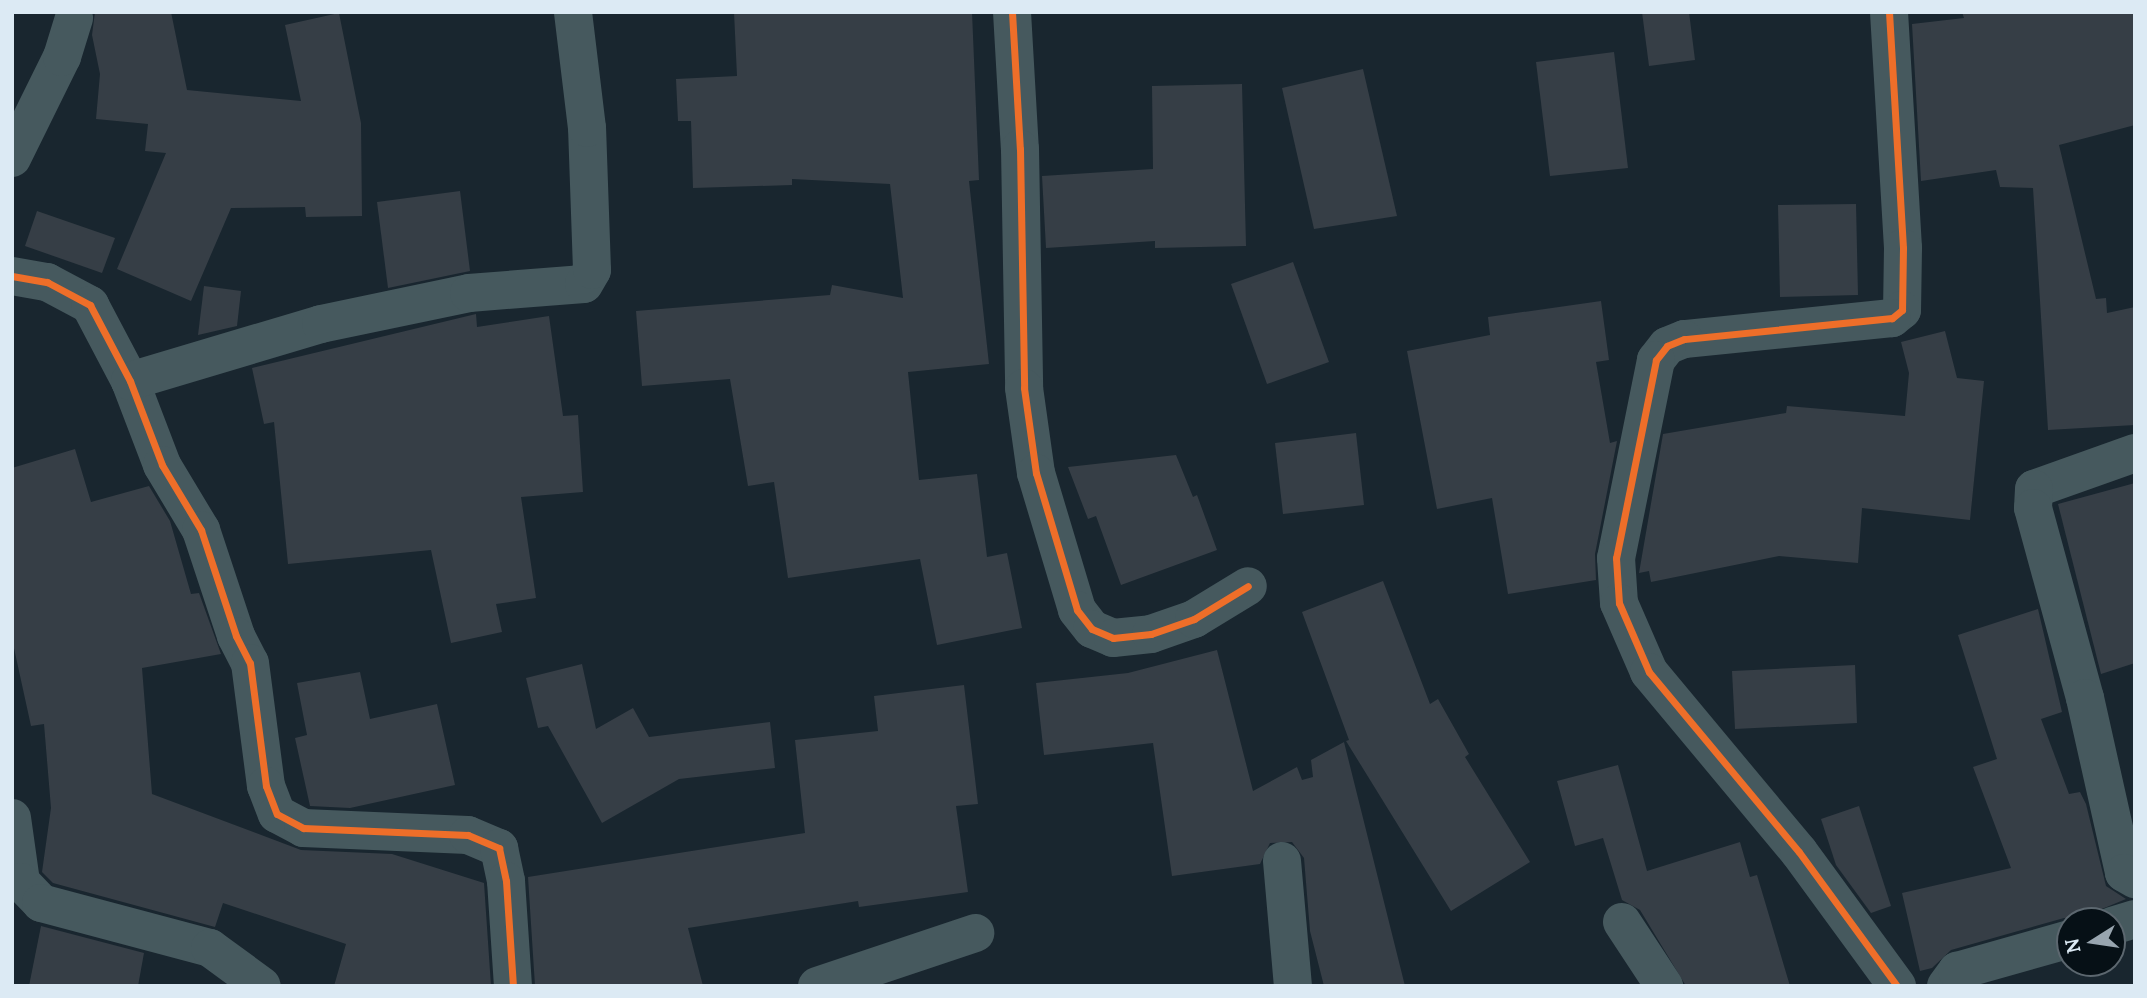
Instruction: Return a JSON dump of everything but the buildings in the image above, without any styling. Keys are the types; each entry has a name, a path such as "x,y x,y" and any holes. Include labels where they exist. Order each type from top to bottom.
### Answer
{"street":[{"path":"130,381 321,324 469,293 584,284 592,271 587,128 573,12"},
{"path":"1012,12 1020,149 1024,388 1042,500 1077,610 1091,629 1113,638 1151,634 1194,619 1248,586"},
{"path":"1889,12 1903,248 1902,310 1892,318 1684,339 1667,346 1656,360 1616,558 1619,603 1649,672 1799,852 1897,986"},
{"path":"12,158 62,57 74,18"},
{"path":"12,276 47,282 90,306 130,381 162,465 201,530 236,636 250,663 266,786 277,814 303,828 468,835 499,848 506,881 513,986"},
{"path":"2135,453 2034,489 2033,508 2085,698 2124,873 2135,879"},
{"path":"12,818 21,882 41,903 210,948 262,986"},
{"path":"1282,861 1293,986"},
{"path":"1622,922 1664,986"},
{"path":"817,986 975,933"},
{"path":"1946,986 1957,971 2056,943"}],"cycle path":[{"path":"1012,12 1020,149 1024,388 1036,473 1077,610 1092,629 1113,638 1151,634 1194,619 1248,586"},
{"path":"1889,12 1903,248 1902,310 1892,318 1684,339 1667,346 1656,360 1616,558 1619,603 1649,672 1799,852 1897,986"},
{"path":"12,276 47,282 90,305 130,381 162,465 201,530 236,636 250,663 266,786 277,814 303,828 468,835 499,848 506,881 513,986"}]}
